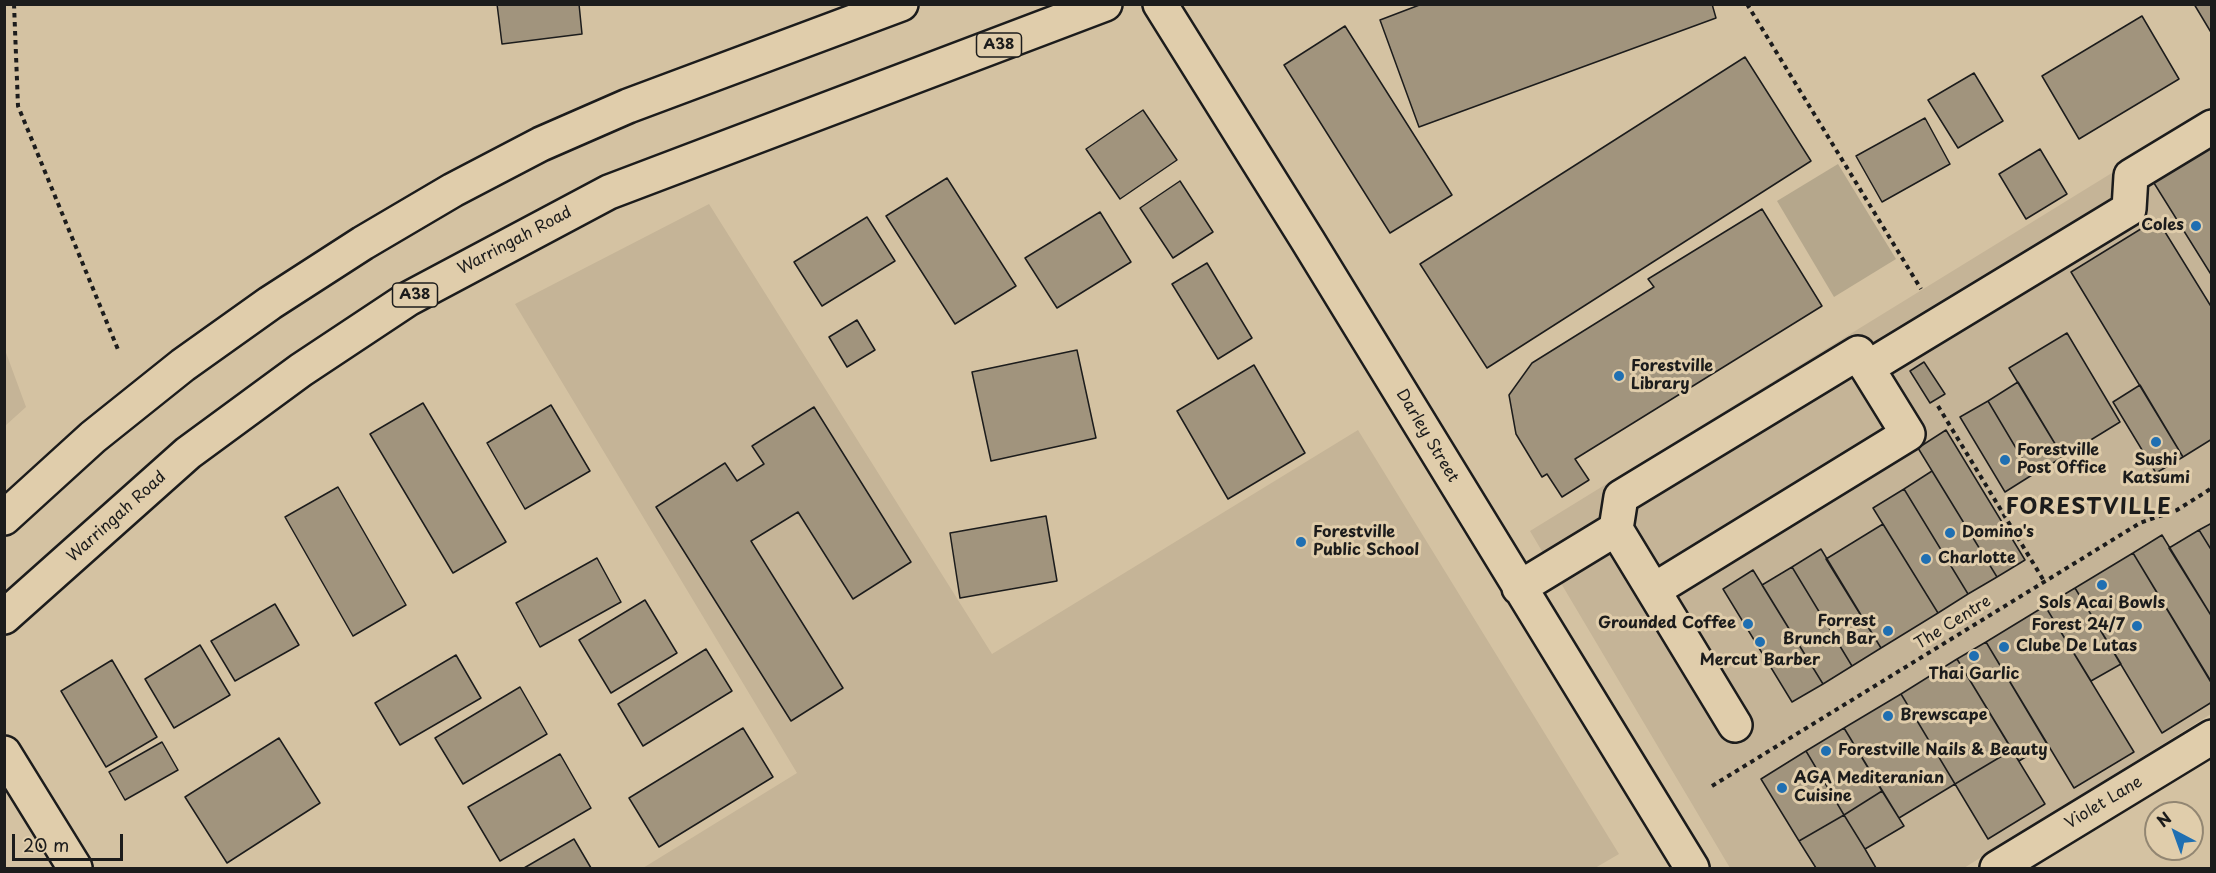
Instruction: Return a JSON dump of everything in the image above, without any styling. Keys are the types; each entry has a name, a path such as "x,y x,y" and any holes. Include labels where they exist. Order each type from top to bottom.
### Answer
{"main road":[{"path":"4,518 93,437 183,365 354,249 453,190 541,144 628,106 901,4"},
{"name":"Warringah Road","path":"4,617 188,453 301,370 408,299 609,192 1106,4"},
{"name":"Darley Street","path":"1160,4 1308,240 1692,868"},
{"path":"1867,368 2129,209 2131,176 2211,127"},
{"path":"1654,590 1908,434 1858,353 1621,497 1616,529 1735,725"},
{"path":"1519,588 1616,529"},
{"name":"Violet Lane","path":"1997,868 2211,737"},
{"path":"4,753 75,868"}],"path":[{"path":"14,4 18,106 119,352"},
{"path":"1747,4 1921,288"},
{"path":"1938,406 2044,581"},
{"name":"The Centre","path":"1712,786 2140,523 2176,510 2211,488"}],"shaded area":[{"path":"2211,112 2211,714 1964,868 1730,868 1530,531"},
{"path":"1838,164 1896,259 1834,297 1777,201"},
{"name":"Forestville Public School","path":"709,204 992,654 1358,430 1619,854 1595,868 643,868 797,773 515,304"},
{"path":"5,350 26,407 4,426"}],"building":[{"path":"497,4 579,4 582,34 502,44"},
{"path":"1422,4 1712,4 1716,18 1419,127 1380,20"},
{"path":"2194,4 2212,4 2212,34"},
{"path":"2142,16 2179,79 2079,139 2042,76"},
{"path":"1345,26 1452,195 1390,233 1284,65"},
{"path":"1745,57 1811,161 1487,368 1420,264"},
{"path":"1974,73 2003,121 1958,148 1928,100"},
{"path":"1143,110 1177,160 1120,199 1086,149"},
{"path":"1925,118 1950,164 1882,202 1856,156"},
{"name":"Coles","path":"2212,137 2212,276 2149,175"},
{"path":"2040,149 2067,194 2026,219 1999,174"},
{"path":"947,178 1016,286 955,324 886,216"},
{"path":"1180,181 1213,232 1173,258 1140,208"},
{"path":"1762,209 1822,306 1575,459 1589,480 1562,497 1547,474 1542,477 1516,434 1509,395 1532,363 1654,287 1648,279"},
{"path":"1100,212 1131,262 1057,308 1025,258"},
{"path":"867,217 895,261 822,306 794,262"},
{"path":"2157,219 2212,308 2212,439 2183,457 2071,272"},
{"path":"1207,263 1252,338 1218,359 1172,284"},
{"path":"857,320 875,350 847,367 829,337"},
{"path":"2067,333 2120,422 2063,457 2009,368"},
{"path":"1077,350 1096,438 991,461 972,372"},
{"path":"1924,362 1945,394 1930,403 1910,371"},
{"path":"1254,365 1305,453 1228,499 1177,411"},
{"path":"2018,382 2063,457 2032,475 1988,401"},
{"name":"Sushi Katsumi","path":"2140,385 2183,457 2156,473 2113,402"},
{"path":"1988,401 2032,475 2005,492 1960,417"},
{"path":"423,403 506,542 453,573 370,434"},
{"path":"551,405 590,471 525,509 487,443"},
{"path":"814,407 911,562 853,599 798,512 751,541 843,688 791,721 656,507 725,463 737,481 764,464 752,446"},
{"path":"1946,430 2025,560 1997,577 1918,448"},
{"name":"Domino's","path":"1932,471 1997,577 1968,594 1904,489"},
{"path":"338,487 406,605 353,636 285,517"},
{"name":"Charlotte","path":"1904,489 1968,594 1938,613 1873,508"},
{"path":"1046,516 1057,581 960,598 950,533"},
{"path":"2212,523 2212,551 2199,530"},
{"path":"1883,524 1938,613 1881,648 1826,559"},
{"path":"2199,530 2212,551 2212,617 2169,548"},
{"path":"2162,535 2212,617 2212,684 2133,553"},
{"path":"1821,549 1881,648 1852,666 1792,567"},
{"name":"Forest 24/7","path":"2133,553 2212,683 2212,702 2162,733 2075,588"},
{"path":"597,558 621,602 540,647 516,603"},
{"path":"1792,567 1852,666 1823,684 1762,585"},
{"path":"1753,570 1823,684 1792,702 1723,589"},
{"path":"2075,588 2121,664 2091,681 2045,606"},
{"path":"645,600 677,653 611,693 579,640"},
{"path":"275,604 299,645 235,681 211,641"},
{"path":"2045,606 2134,752 2074,788 1986,642"},
{"path":"1986,642 2047,744 2019,761 1957,659"},
{"path":"200,645 230,695 174,728 145,679"},
{"path":"706,649 732,691 643,746 618,704"},
{"path":"456,655 481,698 400,745 375,703"},
{"path":"1957,659 2012,750 1955,784 1901,694"},
{"path":"112,660 157,737 106,767 61,691"},
{"path":"520,687 547,734 463,784 435,738"},
{"path":"1901,694 1955,784 1899,818 1844,728"},
{"path":"743,728 773,777 659,847 629,798"},
{"path":"1844,728 1882,791 1844,815 1806,751"},
{"path":"279,738 320,803 227,863 185,797"},
{"path":"162,742 178,770 125,800 109,772"},
{"path":"2012,750 2045,804 1988,839 1955,784"},
{"path":"1806,751 1844,815 1799,841 1761,779"},
{"path":"560,754 591,808 500,861 468,807"},
{"path":"1882,791 1904,826 1865,849 1844,815"},
{"path":"1844,815 1876,868 1816,868 1799,841"},
{"path":"574,839 591,868 524,868"}],"place":[{"name":"Coles","path":"2196,226"},
{"name":"Forestville Library","path":"1619,376"},
{"name":"Sushi Katsumi","path":"2156,442"},
{"name":"Forestville Post Office","path":"2005,460"},
{"name":"Domino's","path":"1950,533"},
{"name":"Forestville Public School","path":"1301,542"},
{"name":"Charlotte","path":"1926,559"},
{"name":"Sols Acai Bowls","path":"2102,585"},
{"name":"Grounded Coffee","path":"1748,624"},
{"name":"Forest 24/7","path":"2137,626"},
{"name":"Forrest Brunch Bar","path":"1888,631"},
{"name":"Mercut Barber","path":"1760,642"},
{"name":"Clube De Lutas","path":"2004,647"},
{"name":"Thai Garlic","path":"1974,656"},
{"name":"Brewscape","path":"1888,716"},
{"name":"Forestville Nails & Beauty","path":"1826,751"},
{"name":"AGA Mediteranian Cuisine","path":"1782,788"}],"district":[{"name":"FORESTVILLE","path":"2089,508"}]}
